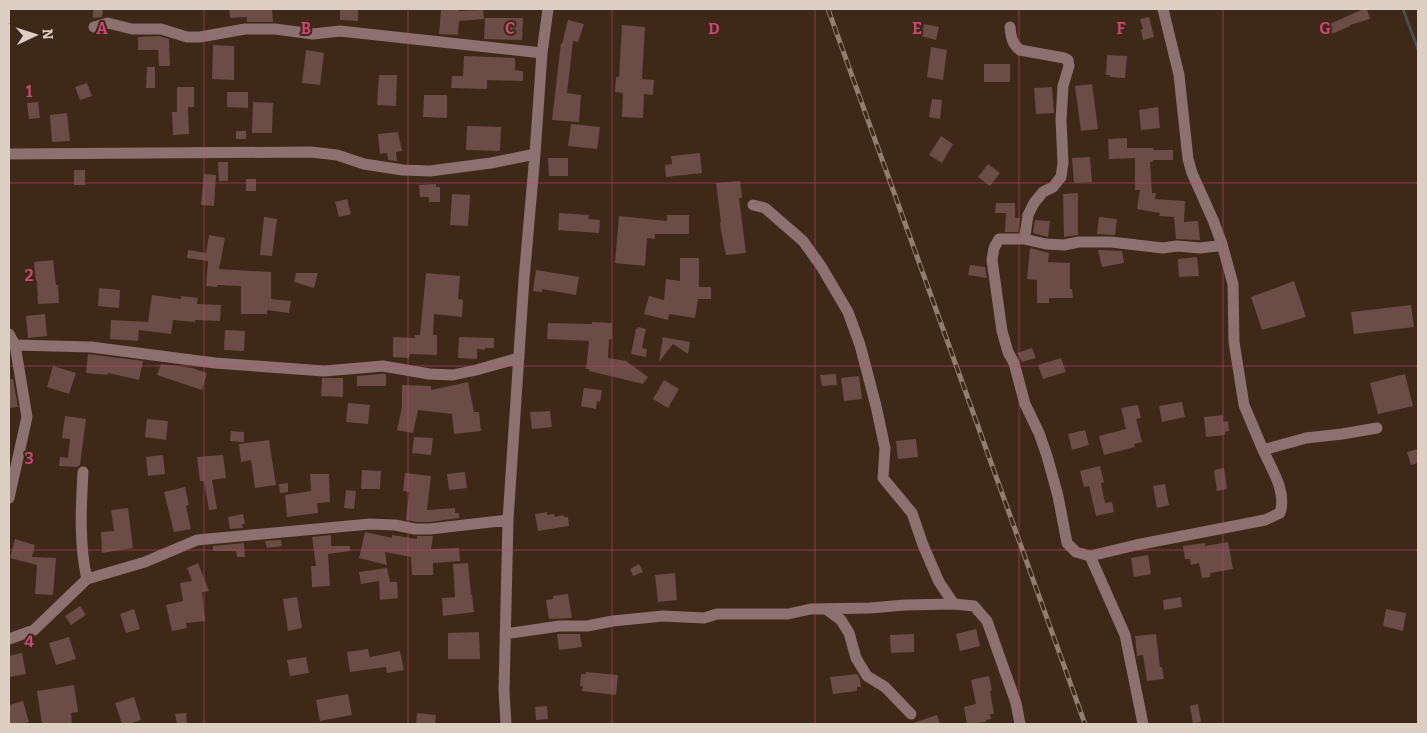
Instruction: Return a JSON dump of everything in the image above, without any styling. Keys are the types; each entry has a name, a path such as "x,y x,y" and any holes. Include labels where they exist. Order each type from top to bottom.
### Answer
{"street":[{"path":"506,724 504,691 508,520 524,279 542,53 548,9"},
{"path":"1163,9 1179,76 1188,159 1222,244 1233,284 1234,342 1244,405 1282,495 1283,504 1280,513 1265,520 1136,545 1090,556 1076,552 1067,543 1058,496 1047,456 1039,433 1025,404 1014,363 1008,352 1002,331 992,260 994,248 999,239 1024,239 1046,244 1064,245 1079,242 1110,242 1163,248 1177,246 1200,248 1222,244"},
{"path":"94,27 108,23 132,30 160,29 187,37 200,37 245,29 275,29 313,34 340,31 542,53"},
{"path":"1010,28 1015,46 1020,50 1064,58 1068,60 1069,66 1063,86 1061,120 1063,163 1061,177 1053,187 1043,192 1028,215 1024,239"},
{"path":"9,154 311,152 337,155 364,164 403,170 430,171 491,163 535,154"},
{"path":"753,205 765,208 803,240 848,312 860,345 876,406 885,448 884,478 912,513 923,546 939,582 954,604"},
{"path":"9,334 15,345 27,417 9,498"},
{"path":"15,345 91,347 215,363 324,371 383,366 429,374 452,375 519,358"},
{"path":"1263,450 1306,438 1377,428"},
{"path":"83,472 83,560 87,579"},
{"path":"9,639 34,630 87,579 145,562 197,540 370,524 430,529 508,520"},
{"path":"1090,556 1125,635 1143,724"},
{"path":"506,634 560,626 587,626 613,621 663,616 704,618 717,614 788,614 811,609 870,608 905,604 974,606 987,621 1016,703 1020,724"},
{"path":"826,609 841,620 849,633 856,658 867,676 885,686 911,714"}],"building":[{"path":"93,9 103,9 102,17 93,18"},
{"path":"229,9 272,9 273,22 247,22 247,17 230,18"},
{"path":"340,9 358,9 358,21 340,20"},
{"path":"441,9 459,9 459,11 483,10 484,19 459,21 458,35 439,34"},
{"path":"1363,9 1367,9 1370,19 1350,25 1332,34 1328,25"},
{"path":"1149,17 1154,37 1143,40 1141,30 1143,29 1140,19"},
{"path":"485,18 523,18 522,40 484,39"},
{"path":"568,20 584,24 578,42 573,41 567,93 581,95 579,122 552,120 561,43"},
{"path":"924,24 939,27 936,40 921,36"},
{"path":"622,25 645,27 642,79 654,80 653,95 644,94 643,118 622,117 623,93 615,92 616,77 619,77"},
{"path":"160,36 169,39 170,66 159,66 158,50 138,50 138,37"},
{"path":"213,45 234,46 234,80 212,79"},
{"path":"931,47 947,50 943,80 927,77"},
{"path":"306,50 324,53 320,85 302,83"},
{"path":"1107,55 1127,56 1125,78 1106,75"},
{"path":"464,56 515,58 515,70 523,71 523,81 487,80 487,89 451,88 452,76 463,76"},
{"path":"984,64 1010,64 1010,82 984,82"},
{"path":"147,67 155,67 155,88 146,88"},
{"path":"379,75 397,75 396,106 377,105"},
{"path":"87,83 92,96 80,100 75,87"},
{"path":"1092,84 1098,129 1081,131 1075,86"},
{"path":"177,87 194,87 194,107 188,107 189,134 173,135 172,112 177,112"},
{"path":"1052,87 1054,113 1036,114 1034,88"},
{"path":"227,92 248,92 248,108 227,107"},
{"path":"424,95 447,95 447,118 423,117"},
{"path":"932,99 942,100 940,119 929,117"},
{"path":"38,102 40,118 29,119 27,103"},
{"path":"253,102 273,103 272,133 252,133"},
{"path":"1158,107 1160,128 1141,130 1139,110"},
{"path":"67,113 70,141 52,142 50,115"},
{"path":"571,124 600,127 597,149 568,146"},
{"path":"467,126 501,127 500,151 466,150"},
{"path":"236,131 246,131 246,139 236,139"},
{"path":"398,132 402,151 396,152 397,161 388,160 387,153 380,154 378,134"},
{"path":"941,136 953,144 942,163 929,155"},
{"path":"1127,138 1127,148 1173,150 1173,160 1153,160 1153,162 1150,162 1152,193 1156,193 1155,199 1185,201 1184,222 1198,221 1200,240 1176,239 1174,217 1159,216 1160,213 1137,209 1140,190 1135,190 1135,158 1109,159 1108,139"},
{"path":"700,153 702,173 666,177 665,165 672,164 671,156"},
{"path":"1090,157 1092,182 1074,183 1072,158"},
{"path":"548,158 568,158 568,176 549,176"},
{"path":"218,162 228,162 228,181 219,181"},
{"path":"988,164 1000,173 990,186 978,177"},
{"path":"74,170 85,170 85,185 74,185"},
{"path":"204,174 216,175 214,206 201,205"},
{"path":"246,179 256,179 256,191 246,191"},
{"path":"740,181 742,198 739,198 746,253 726,255 721,231 716,183"},
{"path":"436,184 436,187 440,187 440,202 429,202 429,197 420,197 419,185"},
{"path":"1078,193 1078,235 1064,237 1063,194"},
{"path":"452,194 470,195 468,226 450,225"},
{"path":"347,199 351,214 339,217 335,202"},
{"path":"996,203 1015,203 1015,218 1020,218 1018,232 1005,232 1006,213 995,213"},
{"path":"559,213 589,215 588,219 600,220 599,233 558,230"},
{"path":"667,215 689,215 689,234 655,234 655,239 647,238 645,266 615,263 619,216 667,221"},
{"path":"264,217 277,219 272,256 260,255"},
{"path":"1099,217 1117,219 1115,235 1097,234"},
{"path":"1035,220 1050,221 1048,237 1033,233"},
{"path":"209,235 225,238 219,269 271,272 271,299 291,301 289,313 267,310 267,314 241,314 241,286 206,286 208,261 187,258 188,250 206,253"},
{"path":"1030,248 1049,253 1048,262 1070,263 1070,289 1072,289 1073,298 1049,298 1049,303 1037,303 1037,280 1027,279"},
{"path":"1098,250 1122,251 1124,263 1102,267"},
{"path":"1197,257 1199,276 1179,277 1178,259"},
{"path":"680,258 699,258 699,287 711,287 711,299 698,299 695,318 669,314 668,320 644,314 649,296 664,300 666,279 680,281"},
{"path":"53,260 59,303 38,304 34,262"},
{"path":"970,265 985,267 987,278 968,275"},
{"path":"536,270 579,277 576,295 542,289 542,292 533,291"},
{"path":"296,273 318,273 314,288 294,282"},
{"path":"426,273 460,276 458,299 463,300 462,317 434,314 433,335 437,335 437,355 410,354 409,358 393,357 393,337 415,338 415,335 420,335"},
{"path":"1294,281 1306,317 1262,330 1251,297"},
{"path":"99,288 120,290 119,308 98,306"},
{"path":"152,295 181,299 181,296 198,298 197,304 221,305 220,321 195,320 195,322 173,320 171,334 139,330 138,341 110,339 111,320 148,322"},
{"path":"1411,305 1414,327 1354,334 1351,312"},
{"path":"45,314 47,336 28,338 26,316"},
{"path":"592,322 612,323 612,339 609,339 608,358 626,361 648,377 643,384 586,369 589,341 547,339 548,323 592,324"},
{"path":"638,327 646,329 642,348 647,349 646,357 631,354"},
{"path":"225,330 245,331 244,351 224,350"},
{"path":"459,337 494,338 494,348 477,349 477,359 458,358"},
{"path":"663,337 690,342 688,354 673,344 659,362"},
{"path":"1032,348 1036,358 1022,362 1017,353"},
{"path":"88,354 143,361 139,380 108,373 108,375 86,373"},
{"path":"1061,358 1066,372 1043,379 1038,365"},
{"path":"161,364 192,368 207,373 202,390 157,375"},
{"path":"53,366 76,373 69,394 47,387"},
{"path":"386,374 386,386 357,386 357,376"},
{"path":"836,374 837,385 822,386 820,375"},
{"path":"1405,374 1413,406 1378,414 1370,383"},
{"path":"859,376 862,399 844,401 841,378"},
{"path":"322,378 343,378 343,397 321,396"},
{"path":"9,379 13,379 18,407 9,408"},
{"path":"664,380 679,389 668,408 653,399"},
{"path":"468,382 474,412 479,412 481,431 454,434 452,414 418,410 413,433 397,430 402,407 402,385 431,386 431,390"},
{"path":"584,388 602,390 600,402 597,401 596,409 581,406"},
{"path":"1182,402 1185,417 1162,422 1159,406"},
{"path":"348,403 370,405 368,424 346,422"},
{"path":"1138,405 1141,418 1136,419 1142,442 1134,444 1135,447 1104,455 1099,436 1126,429 1121,408"},
{"path":"550,411 552,427 532,429 530,412"},
{"path":"1223,415 1223,422 1228,421 1229,431 1225,432 1225,435 1206,437 1204,417"},
{"path":"65,416 86,419 80,465 77,467 59,466 60,457 68,458 70,439 62,438"},
{"path":"147,419 168,421 166,440 145,437"},
{"path":"1085,430 1089,445 1072,450 1068,434"},
{"path":"231,431 244,432 244,442 230,441"},
{"path":"414,437 433,438 431,455 412,453"},
{"path":"916,439 918,457 898,459 896,441"},
{"path":"269,440 276,485 255,488 251,460 241,462 239,444"},
{"path":"1418,449 1418,463 1411,465 1407,452"},
{"path":"163,455 165,474 148,476 146,457"},
{"path":"223,455 226,478 212,480 217,509 209,510 204,481 200,481 197,457"},
{"path":"1100,466 1104,482 1101,483 1105,503 1112,502 1114,512 1096,516 1089,486 1084,487 1080,471"},
{"path":"1224,468 1227,489 1217,491 1214,470"},
{"path":"362,470 381,471 380,489 361,489"},
{"path":"465,472 467,488 449,490 447,474"},
{"path":"405,473 431,476 427,510 455,508 455,513 459,513 459,518 430,522 406,520 409,492 403,491"},
{"path":"310,474 329,474 330,502 317,503 318,513 287,517 285,495 311,491"},
{"path":"288,483 288,492 280,493 279,484"},
{"path":"1165,484 1169,505 1157,508 1153,486"},
{"path":"185,487 189,505 186,506 191,529 174,532 164,492"},
{"path":"346,490 356,491 354,509 344,508"},
{"path":"128,508 133,548 102,553 101,532 114,531 111,510"},
{"path":"547,512 547,515 554,514 555,517 563,515 568,517 569,526 538,531 535,514"},
{"path":"243,514 245,524 242,524 243,528 230,529 228,517"},
{"path":"365,532 392,538 392,535 417,539 417,536 433,536 431,549 459,548 460,561 433,563 433,575 412,575 411,557 385,552 387,565 359,558"},
{"path":"331,535 331,546 350,546 350,551 328,554 330,586 312,587 311,566 316,566 312,537"},
{"path":"15,539 35,545 32,557 56,558 53,595 35,594 37,565 10,558"},
{"path":"281,540 282,546 267,548 265,541"},
{"path":"1228,542 1233,569 1210,573 1210,577 1202,578 1199,563 1191,565 1190,559 1185,559 1183,546 1205,543 1205,546"},
{"path":"244,543 245,557 237,557 236,551 213,551 213,546"},
{"path":"1148,555 1151,574 1134,577 1131,558"},
{"path":"198,563 209,591 202,592 205,621 186,623 187,628 172,631 166,605 183,601 180,583 192,581 187,568"},
{"path":"468,563 474,612 443,616 442,598 455,597 453,564"},
{"path":"639,564 643,572 633,576 630,569"},
{"path":"387,568 390,582 397,582 398,598 380,600 379,581 361,584 359,572"},
{"path":"675,573 677,600 658,602 655,575"},
{"path":"568,594 572,618 549,619 546,600 553,599 553,596"},
{"path":"297,597 302,628 288,631 283,599"},
{"path":"1181,597 1182,607 1164,610 1163,600"},
{"path":"80,606 86,615 71,625 65,616"},
{"path":"134,609 140,629 126,633 120,614"},
{"path":"1386,609 1406,613 1403,631 1383,626"},
{"path":"976,629 980,646 960,651 956,634"},
{"path":"479,632 480,659 448,659 448,633"},
{"path":"557,634 580,634 582,647 559,650"},
{"path":"914,634 914,652 891,653 890,635"},
{"path":"1156,634 1160,667 1162,667 1164,679 1147,681 1143,655 1137,656 1135,636"},
{"path":"69,637 76,659 56,665 49,643"},
{"path":"368,649 370,657 400,651 404,670 387,673 386,667 350,672 347,652"},
{"path":"22,653 26,674 9,677 9,656"},
{"path":"306,657 309,673 290,676 287,660"},
{"path":"586,672 618,675 616,695 582,691 583,686 580,686 581,674 586,674"},
{"path":"857,674 861,687 857,687 857,691 833,694 830,677"},
{"path":"989,676 994,714 990,714 991,719 986,720 986,722 967,724 964,707 976,704 971,680"},
{"path":"74,685 78,712 71,713 72,724 42,724 37,691"},
{"path":"348,694 352,715 320,721 316,700"},
{"path":"134,697 141,720 122,724 115,703"},
{"path":"23,701 29,722 9,724 9,705"},
{"path":"1198,704 1201,722 1193,723 1190,706"},
{"path":"547,706 548,719 536,720 535,707"},
{"path":"186,713 187,724 177,724 175,714"},
{"path":"417,713 436,715 435,724 416,724"},
{"path":"937,715 940,724 913,723"}],"waterway":[{"path":"1403,9 1418,49"}],"railway":[{"path":"828,9 1085,724"}]}
